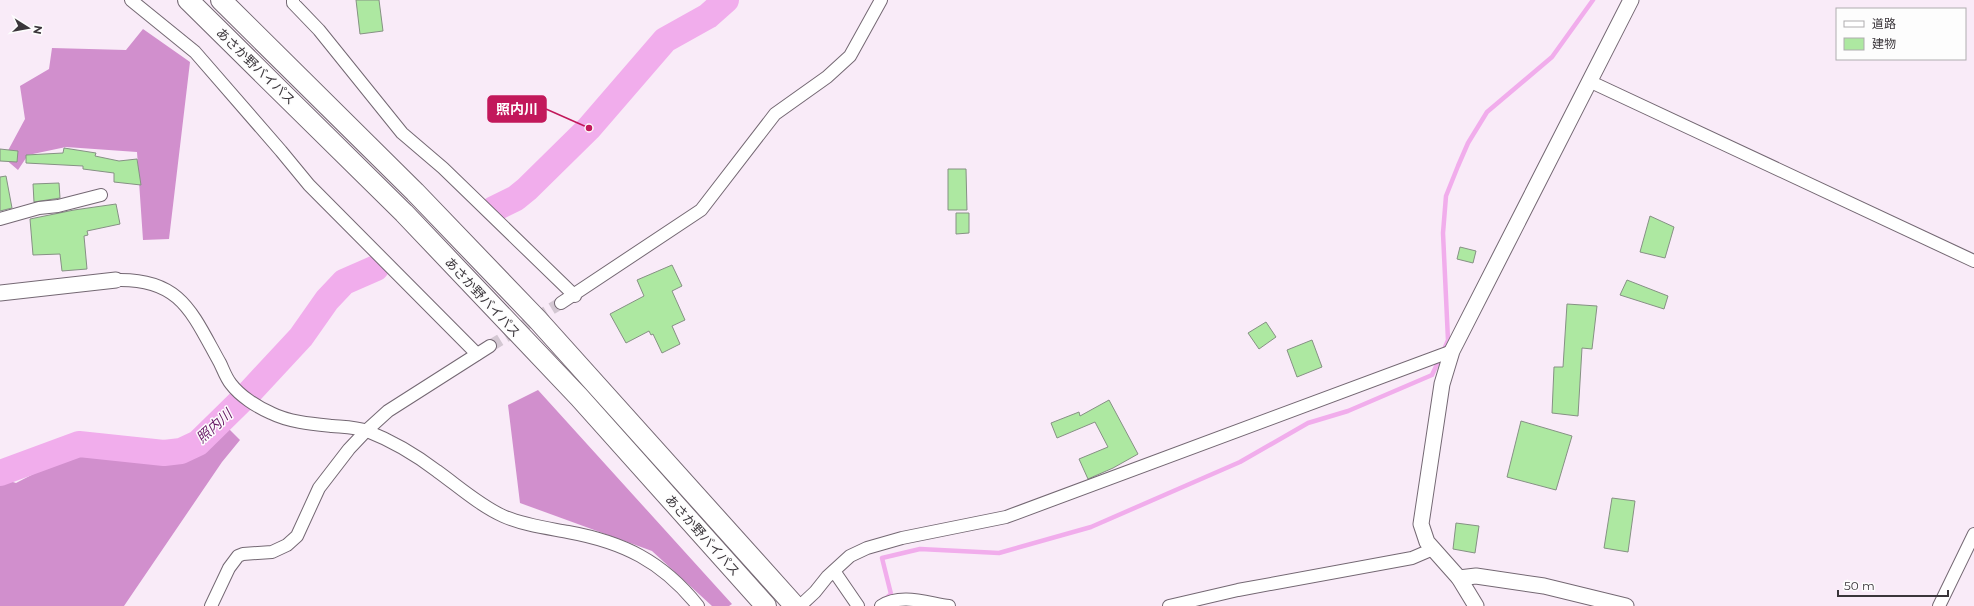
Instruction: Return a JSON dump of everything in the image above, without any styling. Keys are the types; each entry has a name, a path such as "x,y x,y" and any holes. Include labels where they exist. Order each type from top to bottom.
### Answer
{"highway":[{"name":"あさか野バイパス","path":"188,0 415,224 579,397 766,606"},
{"name":"あさか野バイパス","path":"221,0 415,192 537,319 795,606"}],"street":[{"path":"131,0 195,52 281,151 309,186 477,354"},
{"path":"293,0 293,3 319,30 402,133 443,168 575,296"},
{"path":"561,303 575,296 701,210 774,114 827,77 850,56 881,0"},
{"path":"1476,606 1459,578 1433,549 1425,537 1422,520 1442,384 1452,351 1591,82 1631,0"},
{"path":"1591,82 1974,261"},
{"path":"0,219 39,208 58,206 101,195"},
{"path":"0,293 133,279 169,290 182,301 193,317 231,384 253,402 271,413 293,420 366,431 400,448 436,469 466,493 503,516 519,522 595,537 634,552 657,566 676,581 698,606"},
{"path":"211,606 229,568 238,556 243,554 272,552 287,545 297,536 319,488 349,449 366,431 388,411 490,346"},
{"path":"800,606 815,592 827,577 850,556 879,543 1006,517 1452,351"},
{"path":"1939,606 1974,534"},
{"path":"1169,606 1253,587 1412,558 1421,556 1433,549"},
{"path":"834,571 858,606"},
{"path":"1459,578 1476,576 1544,586 1626,606"},
{"path":"881,606 887,602 902,598 949,606"}],"shaded area":[{"path":"143,29 190,62 169,239 143,240 137,152 66,147 28,155 18,170 4,158 25,119 20,86 49,69 52,48 126,50"},
{"path":"538,390 732,604 729,606 712,606 652,551 520,503 508,405"},
{"path":"221,421 240,440 222,462 124,606 0,606 0,478 16,483 82,449 175,447"}],"building":[{"path":"356,0 379,0 383,31 360,34"},
{"path":"64,148 96,153 95,156 119,161 137,159 141,185 114,182 114,173 83,169 83,166 26,163 26,155 63,153"},
{"path":"0,149 18,151 17,162 0,161"},
{"path":"948,169 966,169 967,210 948,210"},
{"path":"6,176 12,208 0,211 0,177"},
{"path":"59,183 60,198 34,202 33,184"},
{"path":"116,204 120,224 87,231 88,235 84,236 87,269 62,271 60,254 33,255 30,219 74,210"},
{"path":"956,213 969,213 969,233 956,234"},
{"path":"1650,216 1674,227 1665,258 1640,252"},
{"path":"1460,247 1476,251 1473,263 1457,259"},
{"path":"672,265 682,286 672,291 685,320 672,326 680,344 662,353 653,334 651,335 649,331 626,343 610,314 644,296 637,280"},
{"path":"1627,280 1668,296 1664,309 1620,295"},
{"path":"1567,304 1597,306 1592,349 1582,348 1578,416 1552,413 1554,367 1563,367"},
{"path":"1266,322 1276,337 1259,349 1248,333"},
{"path":"1312,340 1322,367 1297,377 1287,350"},
{"path":"1109,400 1138,454 1113,468 1088,479 1079,459 1108,447 1095,422 1057,438 1051,423 1079,412 1080,416"},
{"path":"1521,421 1572,436 1556,490 1507,477"},
{"path":"1612,498 1635,501 1628,552 1604,548"},
{"path":"1456,523 1479,526 1475,553 1453,549"}],"waterway":[{"name":"照内川","path":"494,209 516,198 527,189 589,128 665,40 708,16 726,0"},
{"path":"1443,352 1448,340 1443,233 1446,196 1458,166 1468,143 1487,112 1552,57 1593,0"},
{"name":"照内川","path":"0,473 79,444 164,453 181,451 198,443 249,393 301,337 327,300 344,282 376,268"},
{"path":"884,600 891,594 882,558 920,549 999,553 1091,527 1240,462 1308,423 1348,411 1432,375 1440,358"}],"tunnel":[{"path":"490,346 561,303"}],"place":[{"name":"照内川","path":"589,128"}]}
